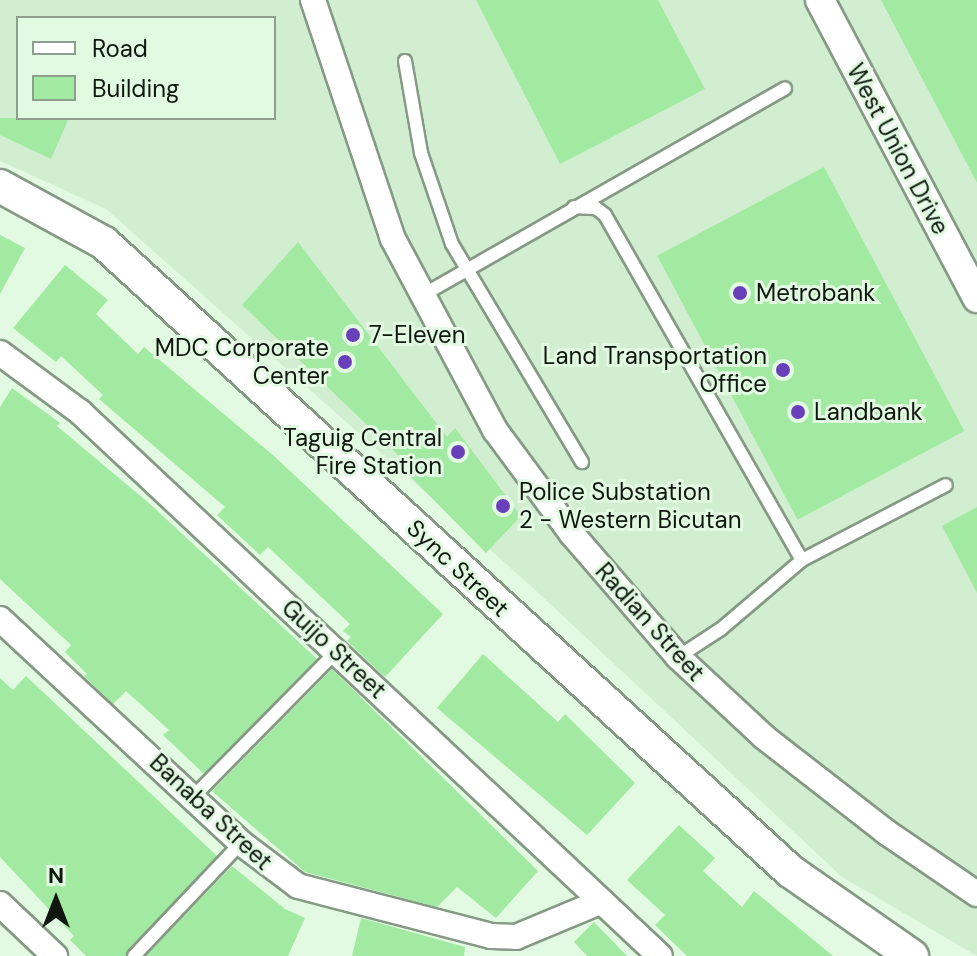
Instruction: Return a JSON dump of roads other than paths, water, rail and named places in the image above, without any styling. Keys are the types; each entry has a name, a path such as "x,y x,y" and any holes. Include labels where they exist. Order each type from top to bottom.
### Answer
{"main road":[{"name":"Sync Street","path":"0,186 104,243 790,871 912,956"}],"street":[{"name":"Radian Street","path":"313,0 368,173 421,296 495,430 572,534 678,657 764,737 861,813 977,894"},
{"name":"West Union Drive","path":"820,0 977,298"},
{"name":"Guijo Street","path":"0,353 80,412 660,956"},
{"name":"Banaba Street","path":"0,619 194,796 241,843 298,886 491,936 516,937 600,902"},
{"path":"0,904 55,956"}],"lane":[{"path":"405,61 421,153 465,270 582,462"},
{"path":"421,296 785,88"},
{"path":"574,207 596,208 605,215 802,560"},
{"path":"678,657 721,629 802,560 946,485"},
{"path":"194,796 336,652"},
{"path":"134,956 241,843"}],"place":[{"name":"Metrobank","path":"740,293"},
{"name":"7-Eleven","path":"353,335"},
{"name":"MDC Corporate Center","path":"345,362"},
{"name":"Land Transportation Office","path":"783,370"},
{"name":"Landbank","path":"798,412"},
{"name":"Taguig Central Fire Station","path":"458,452"},
{"name":"Police Substation 2 - Western Bicutan","path":"503,506"}]}
